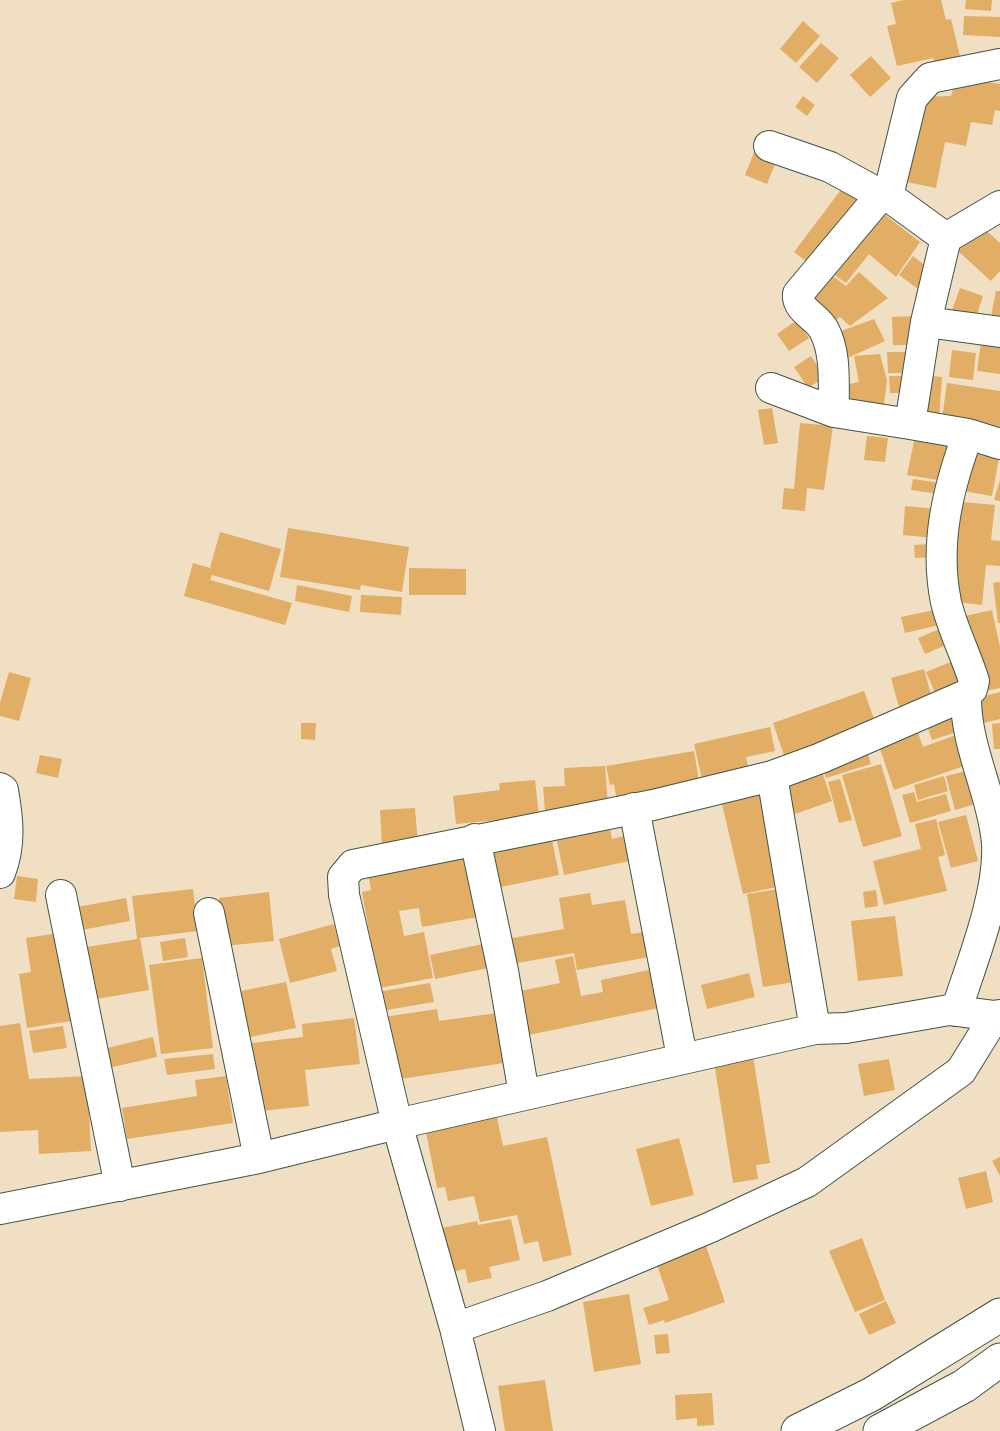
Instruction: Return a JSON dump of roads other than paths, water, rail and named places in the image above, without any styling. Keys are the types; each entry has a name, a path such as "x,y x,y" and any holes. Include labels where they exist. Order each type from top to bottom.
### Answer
{"street":[{"path":"834,412 832,354 824,328 799,304 798,294 885,195 912,98 930,78 1000,64"},
{"path":"769,146 830,167 885,195 946,238"},
{"path":"910,424 926,322 946,238 1000,206"},
{"path":"926,322 1000,332"},
{"path":"771,388 834,412 968,434 1000,444"},
{"path":"480,1431 455,1328 397,1124 344,895 344,877 353,865 772,776 821,758 966,695 972,689 974,681 947,605 940,549 951,479 968,434"},
{"path":"956,1011 993,902 998,845 989,793 971,738 966,695"},
{"path":"772,776 815,1029"},
{"path":"0,788 9,824 8,852 0,873"},
{"path":"634,807 682,1057"},
{"path":"475,839 503,971 524,1094"},
{"path":"61,895 120,1186"},
{"path":"210,913 259,1158"},
{"path":"0,1209 259,1158 682,1057 815,1029 846,1028 956,1011 997,1016 961,1071 807,1182 711,1227 547,1296 455,1328"},
{"path":"798,1431 872,1394 1000,1315"},
{"path":"880,1431 964,1386 1000,1360"}]}
